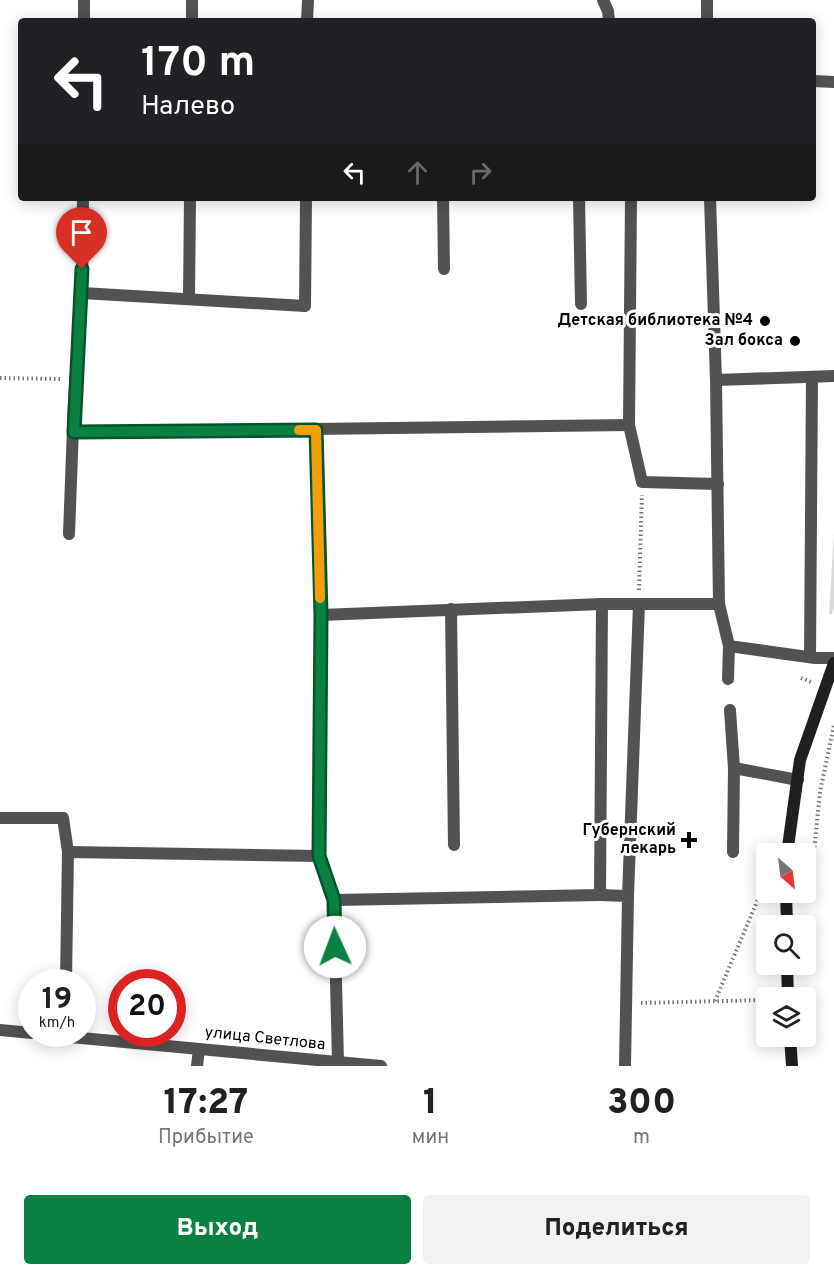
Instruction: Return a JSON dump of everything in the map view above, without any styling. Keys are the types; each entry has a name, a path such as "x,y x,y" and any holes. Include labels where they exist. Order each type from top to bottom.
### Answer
{"main road":[{"path":"789,843 800,760 834,663"},
{"path":"791,1047 792,1066"}],"street":[{"path":"84,0 84,18"},
{"path":"192,0 192,18"},
{"path":"307,18 308,0"},
{"path":"603,0 609,18"},
{"path":"707,0 707,18"},
{"path":"816,81 834,82"},
{"path":"69,534 82,293 83,201"},
{"path":"189,298 190,201"},
{"path":"82,293 305,306 306,201"},
{"path":"443,201 444,269"},
{"path":"579,201 581,304"},
{"path":"631,201 629,425 642,482 718,484"},
{"path":"710,201 716,380 719,604 729,646 728,679"},
{"path":"716,380 834,376"},
{"path":"810,657 812,377"},
{"path":"74,432 629,425"},
{"path":"316,430 321,615 319,856 334,900 338,1062"},
{"path":"321,615 602,604 719,604"},
{"path":"600,895 602,604"},
{"path":"625,1066 628,896 639,604"},
{"path":"452,609 454,845"},
{"path":"729,646 834,658"},
{"path":"730,710 734,768 733,852"},
{"path":"734,768 798,780"},
{"path":"0,818 63,818 68,852 66,969"},
{"path":"68,852 319,856"},
{"path":"334,900 628,896"},
{"path":"0,1030 18,1032"},
{"name":"улица Светлова","path":"96,1038 381,1066"},
{"path":"197,1066 199,1049"}],"path":[{"path":"0,378 76,379"},
{"path":"639,604 642,482"},
{"path":"815,843 820,792 834,725"},
{"path":"715,1001 756,903"},
{"path":"626,1003 756,1000"}],"shaded area":[{"path":"834,533 834,607 832,614 829,614"}],"slow traffic":[{"path":"299,430 316,430 320,598"}],"place":[{"name":"Детская библиотека №4","path":"765,321"},
{"name":"Зал бокса","path":"795,341"},
{"name":"Губернский лекарь","path":"689,840"}],"route":[{"path":"82,269 74,432 316,430 321,615 319,856 334,900 335,947"}]}
